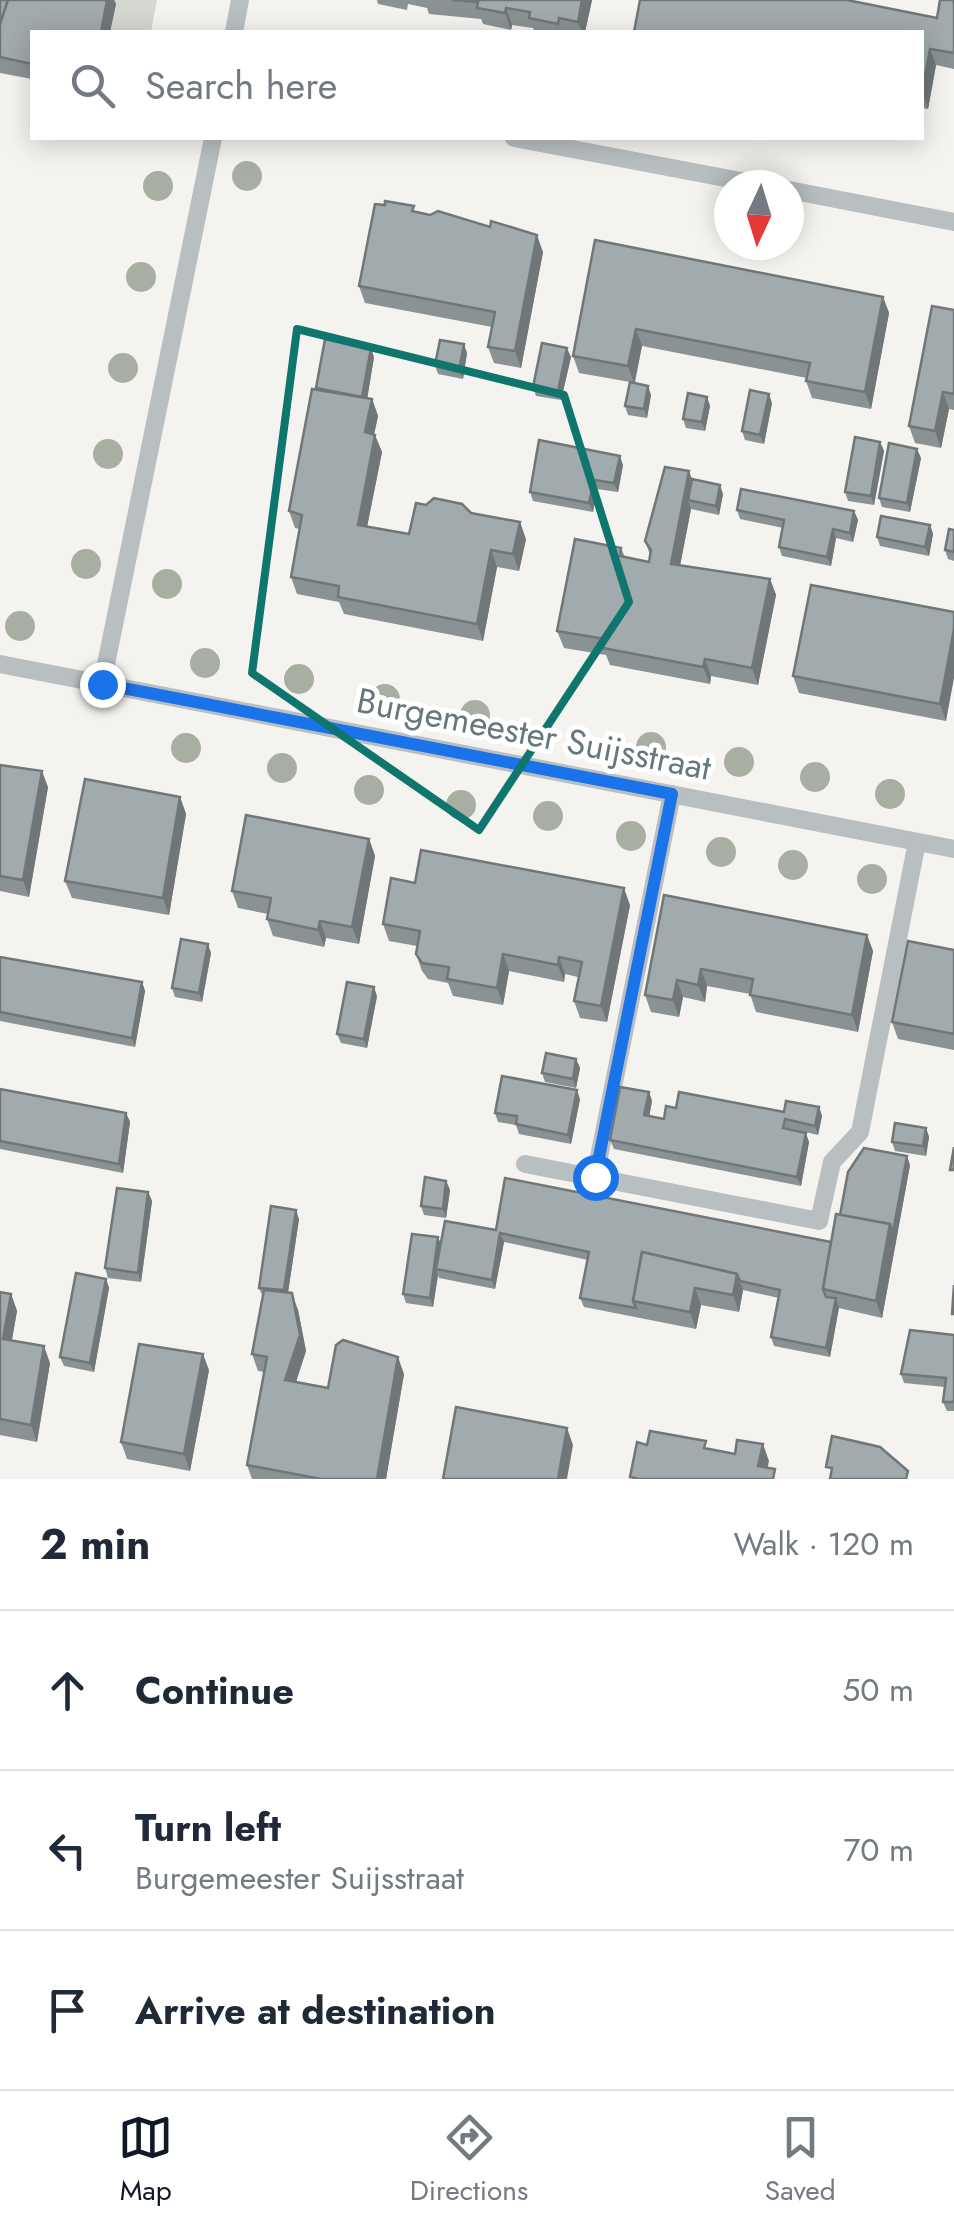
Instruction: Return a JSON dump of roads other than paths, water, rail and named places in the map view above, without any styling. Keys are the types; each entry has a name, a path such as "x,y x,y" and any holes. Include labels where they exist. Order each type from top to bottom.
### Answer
{"street":[{"path":"234,30 240,0"},
{"path":"102,684 214,140"},
{"path":"525,140 714,176"},
{"path":"804,193 954,222"},
{"name":"Burgemeester Suijsstraat","path":"0,664 954,849"},
{"path":"595,1177 672,794"},
{"path":"525,1164 820,1221 832,1162 860,1132 917,842"}]}
